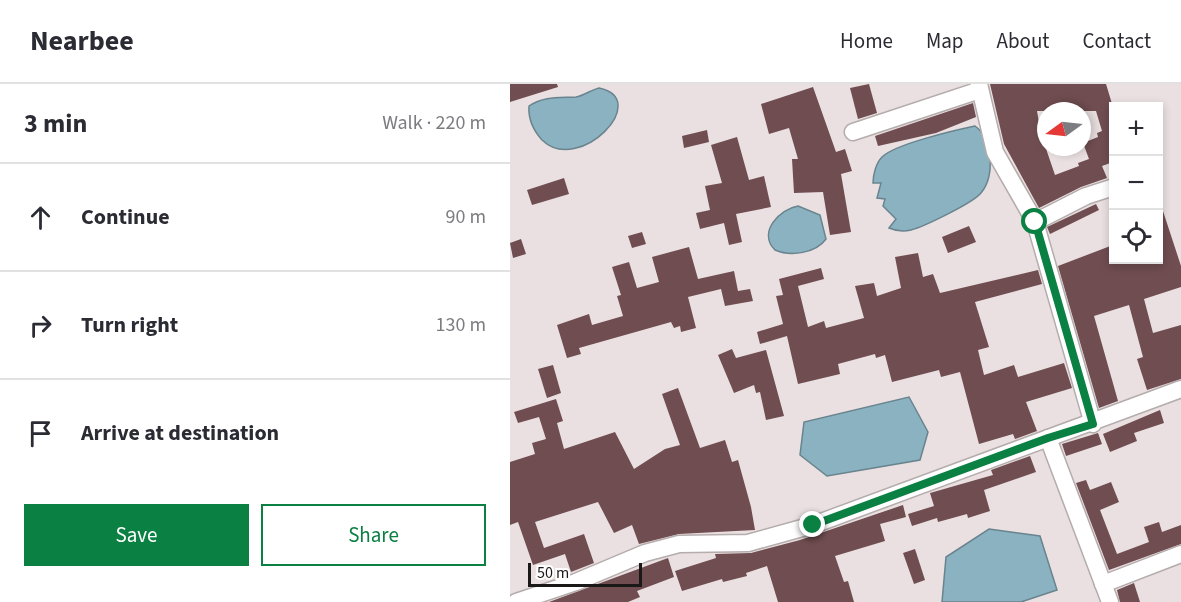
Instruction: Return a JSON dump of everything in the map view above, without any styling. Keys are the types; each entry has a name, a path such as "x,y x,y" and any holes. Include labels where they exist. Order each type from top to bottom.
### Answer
{"street":[{"path":"853,132 980,87 995,152 1035,222 1093,424"},
{"path":"1035,222 1086,196 1109,188"},
{"path":"516,602 576,582 645,553 679,544 748,543 813,525 1048,438 1093,424 1181,389"},
{"path":"1048,438 1110,602"},
{"path":"1103,584 1181,554"}],"water":[{"path":"599,88 614,95 618,106 614,119 605,132 591,142 574,149 557,149 542,140 532,124 529,106 546,99 579,96"},
{"path":"975,126 986,140 990,158 986,186 981,193 958,208 917,228 902,231 889,228 896,219 883,206 885,199 877,198 881,183 873,183 875,169 882,157 899,147"},
{"path":"798,206 820,215 826,239 816,248 803,252 788,253 775,250 768,236 773,222 784,212"},
{"path":"909,397 928,432 920,460 827,476 800,455 804,422"},
{"path":"989,529 1040,536 1057,590 1021,602 942,602 946,557"}],"building":[{"path":"510,84 557,84 558,87 510,102"},
{"path":"869,84 877,113 858,119 850,88"},
{"path":"990,84 1106,84 1111,102 1109,102 1109,163 1102,166 1107,178 1081,187 1039,208 1004,144"},
{"path":"813,87 836,152 845,149 852,171 841,174 851,232 830,235 823,192 794,193 792,159 798,159 789,128 769,134 761,104"},
{"path":"973,103 976,117 936,133 878,146 875,136"},
{"path":"707,130 709,142 684,148 682,136"},
{"path":"737,137 749,180 764,176 771,207 736,214 742,242 729,245 724,223 700,229 696,213 710,210 705,186 722,183 711,145"},
{"path":"564,178 569,194 532,205 527,190"},
{"path":"1096,204 1099,210 1050,234 1047,227"},
{"path":"1163,211 1181,266 1181,287 1144,299 1153,333 1181,325 1181,379 1147,390 1137,359 1143,357 1129,305 1094,316 1118,401 1099,408 1058,266 1109,247 1109,264 1163,264"},
{"path":"969,226 976,242 948,253 942,237"},
{"path":"642,232 646,244 632,248 628,236"},
{"path":"521,239 526,254 513,258 510,243"},
{"path":"689,247 698,279 734,271 738,291 750,289 753,301 725,306 721,289 688,297 696,328 681,332 680,326 674,328 671,322 579,348 581,354 567,358 557,325 589,314 592,325 623,316 617,296 621,295 612,267 629,262 637,288 659,282 652,257"},
{"path":"918,253 923,277 933,274 940,293 1038,270 1042,284 975,302 989,347 978,350 984,375 1014,365 1018,377 1064,363 1072,388 1026,402 1037,431 1015,439 1013,434 979,444 960,372 941,377 939,370 892,382 885,355 876,358 875,354 838,364 840,374 798,384 787,336 760,344 757,332 783,324 776,296 783,295 779,279 821,268 824,279 798,286 808,327 824,321 826,328 864,318 855,286 874,283 877,296 901,288 895,257"},
{"path":"732,349 736,358 766,350 784,416 766,420 760,392 756,393 754,385 734,393 718,355"},
{"path":"553,365 561,393 547,398 538,369"},
{"path":"678,388 700,448 725,440 732,462 738,460 755,530 679,534 639,544 632,525 614,533 598,502 535,522 544,548 584,534 594,563 571,572 565,554 533,565 518,522 510,525 510,462 535,454 532,443 546,439 539,417 518,423 514,412 556,399 563,421 557,423 564,449 615,432 634,469 665,449 680,445 662,394"},
{"path":"1160,410 1164,423 1134,433 1137,441 1110,452 1103,434"},
{"path":"1098,433 1102,444 1066,456 1062,444"},
{"path":"1030,456 1036,472 984,490 990,511 968,518 967,514 938,522 937,518 912,526 908,514 934,506 930,493 993,475 991,470"},
{"path":"1086,480 1090,490 1111,482 1119,502 1100,510 1117,554 1149,542 1144,527 1159,522 1162,532 1181,525 1181,544 1109,570 1076,483"},
{"path":"903,505 906,517 880,524 885,541 835,556 844,582 848,581 854,602 778,602 767,566 746,573 747,576 723,582 722,579 682,591 675,571 716,558 715,554 751,553 800,540"},
{"path":"915,549 925,580 914,584 903,553"},
{"path":"668,558 674,577 637,591 640,597 628,602 549,602"},
{"path":"1134,583 1140,602 1120,602 1117,590"}],"route":[{"path":"813,525 1048,438 1093,424 1035,222"}]}
